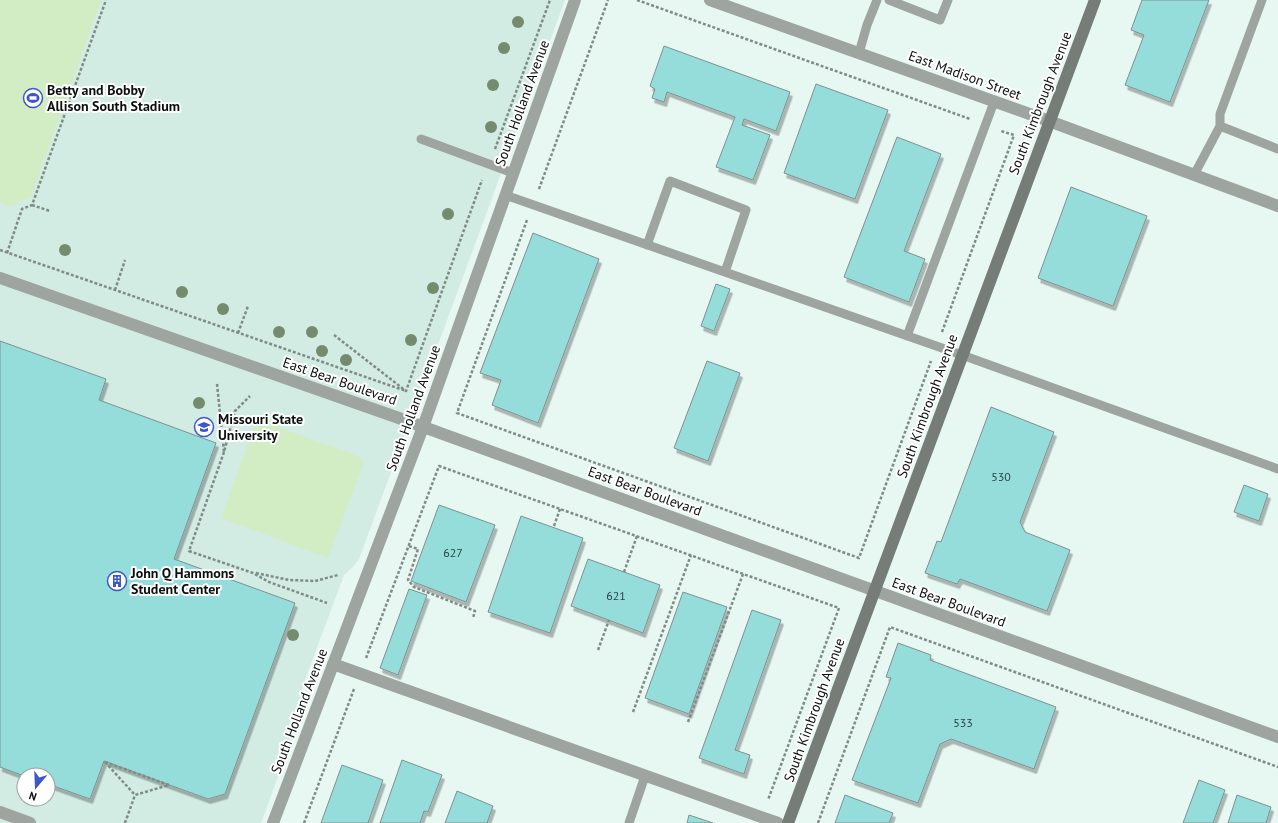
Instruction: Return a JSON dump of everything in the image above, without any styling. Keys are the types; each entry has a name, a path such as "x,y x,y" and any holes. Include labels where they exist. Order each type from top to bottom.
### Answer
{"main road":[{"name":"South Kimbrough Avenue","path":"788,823 1095,0"}],"street":[{"name":"South Holland Avenue","path":"273,823 423,427 575,0"},
{"name":"East Madison Street","path":"710,0 1049,121 1278,206"},
{"name":"East Bear Boulevard","path":"0,278 423,427 1278,737"},
{"path":"333,664 778,823"},
{"path":"0,812 30,823"}],"lane":[{"path":"859,53 867,25 877,0"},
{"path":"889,0 940,20 948,0"},
{"path":"1194,175 1220,126 1220,114 1262,0"},
{"path":"907,336 994,102"},
{"path":"1220,126 1278,149"},
{"path":"421,139 513,173"},
{"path":"647,245 670,181 746,210 725,272"},
{"path":"505,195 962,355 1278,469"},
{"path":"629,823 645,776"}],"path":[{"path":"32,205 106,0"},
{"path":"495,149 550,0"},
{"path":"406,392 482,180"},
{"path":"7,253 22,208 32,205 50,210"},
{"path":"0,250 406,392"},
{"path":"114,290 125,260"},
{"path":"238,333 248,306"},
{"path":"334,335 406,392"},
{"path":"217,384 224,452"},
{"path":"250,396 235,411 224,452 189,551 253,573 289,580 315,581 338,575"},
{"path":"304,823 439,466 839,608 762,817"},
{"path":"554,526 560,509"},
{"path":"624,572 638,536"},
{"path":"409,546 418,549 408,580 414,587 475,611 473,618"},
{"path":"633,712 691,555"},
{"path":"253,573 269,582 327,602"},
{"path":"688,722 743,574"},
{"path":"598,650 609,620"},
{"path":"818,823 890,627 1278,767"},
{"path":"105,762 169,785 135,794 130,789 105,762"},
{"path":"125,823 135,794"}],"shaded area":[{"name":"Missouri State University","path":"0,0 565,0 359,559 344,575 303,685 302,711 261,823 0,823"}],"green space":[{"name":"Betty and Bobby Allison South Stadium","path":"0,0 101,0 31,197 11,206 0,202"},
{"path":"264,422 360,457 363,465 328,558 221,518 255,425"}],"building":[{"path":"1142,0 1209,0 1170,102 1125,85 1144,35 1131,30"},
{"path":"664,46 790,92 776,131 744,119 742,125 770,135 753,180 716,167 735,117 667,92 664,102 652,98 655,89 650,86"},
{"path":"816,84 888,110 855,199 784,173"},
{"path":"897,137 941,154 904,251 925,259 909,302 844,277"},
{"path":"1071,187 1147,216 1113,306 1038,278"},
{"path":"533,233 599,259 538,423 492,405 501,380 480,373"},
{"path":"716,284 730,289 714,331 701,326"},
{"name":"John Q Hammons Student Center","path":"0,341 106,379 99,400 216,443 174,559 295,603 225,794 208,799 104,761 90,799 56,787 56,767 16,767 16,773 0,767"},
{"path":"707,361 740,373 708,461 674,448"},
{"path":"991,407 1054,432 1020,522 1025,532 1070,550 1047,611 960,579 957,584 925,573 937,541 941,542"},
{"path":"1244,485 1268,494 1259,521 1234,512"},
{"path":"439,505 495,525 466,602 411,581"},
{"path":"521,516 583,538 550,633 488,612"},
{"path":"588,559 660,585 643,633 571,606"},
{"path":"409,589 427,595 398,675 380,668"},
{"path":"683,592 727,607 689,714 645,698"},
{"path":"752,610 781,620 735,750 750,755 744,774 699,758"},
{"path":"898,643 931,655 930,660 1056,707 1034,769 951,739 940,744 918,803 852,780 891,678 886,677"},
{"path":"402,760 442,775 428,812 424,811 420,823 380,823"},
{"path":"342,765 383,780 368,823 321,823"},
{"path":"1199,780 1225,790 1213,823 1183,823"},
{"path":"457,791 493,806 487,823 445,823"},
{"path":"845,795 893,813 889,823 835,823"},
{"path":"1237,795 1271,807 1266,823 1228,823"},
{"path":"689,815 713,823 687,823"}],"place":[{"name":"Betty and Bobby Allison South Stadium","path":"33,98"},
{"name":"Missouri State University","path":"204,427"},
{"name":"John Q Hammons Student Center","path":"117,581"}]}
